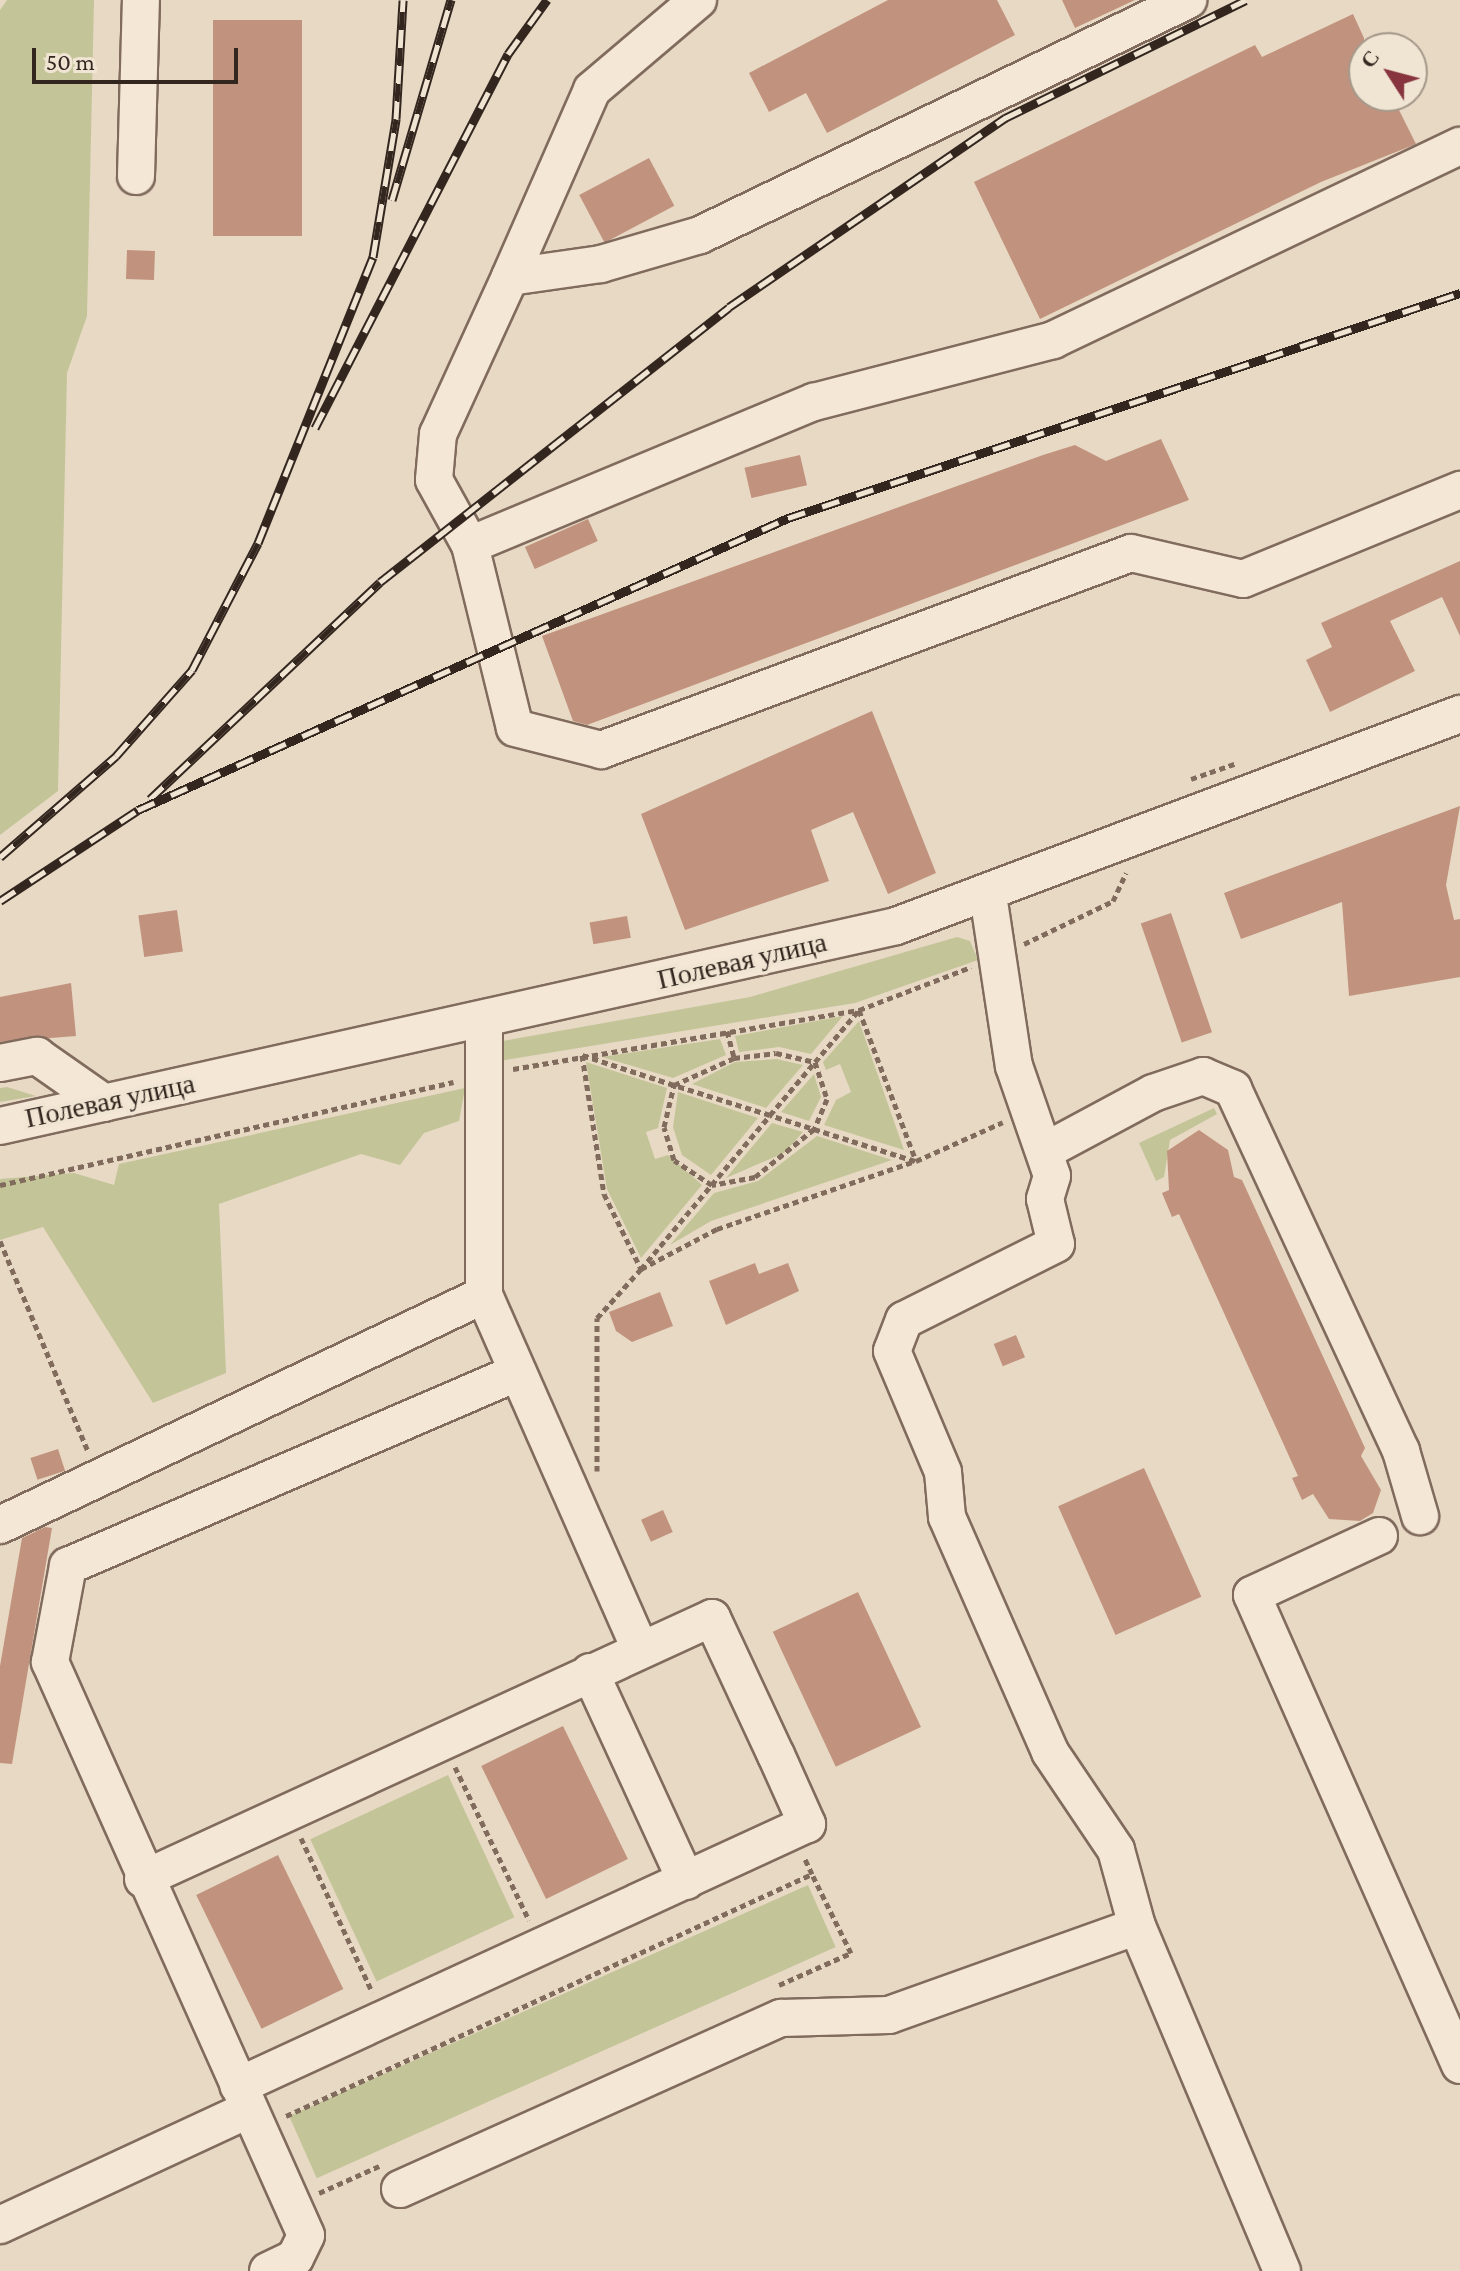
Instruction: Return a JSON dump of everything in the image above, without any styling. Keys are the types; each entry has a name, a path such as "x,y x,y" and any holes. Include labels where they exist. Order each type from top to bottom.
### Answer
{"street":[{"path":"136,176 141,0"},
{"path":"510,277 601,264 700,235 1188,0"},
{"path":"680,4 592,90 438,434 434,480 470,545 515,728 601,750 1131,553 1243,579 1460,490"},
{"path":"470,545 814,402 1053,340 1460,146"},
{"name":"Полевая улица","path":"0,1126 896,926 988,895 1460,714"},
{"path":"988,895 1014,1066 1045,1151 1052,1252 904,1320 892,1351 943,1472 947,1517 1050,1752 1116,1850 1137,1926 1282,2271"},
{"path":"484,1019 484,1295 640,1648"},
{"path":"0,1063 37,1056 104,1103"},
{"path":"1045,1151 1165,1089 1203,1076 1233,1089 1401,1451 1420,1516"},
{"path":"0,1525 89,1480 484,1295"},
{"path":"268,2271 295,2258 306,2235 257,2097 143,1879 50,1662 68,1566 516,1373"},
{"path":"1379,1536 1252,1595 1460,2065"},
{"path":"0,2225 686,1881 807,1824 712,1618 640,1648 143,1879"},
{"path":"590,1672 686,1881"},
{"path":"395,2175 781,2018 889,2015 1137,1926"}],"path":[{"path":"0,1185 485,1074 859,1010 998,956 1113,901 1125,873 1139,868"},
{"path":"597,1487 597,1318 859,1010"},
{"path":"859,1010 916,1161"},
{"path":"727,1031 734,1058"},
{"path":"674,1085 734,1058 776,1053 815,1062"},
{"path":"582,1055 916,1161"},
{"path":"582,1055 604,1194 641,1269"},
{"path":"674,1085 664,1127 674,1160 712,1185 755,1177 814,1129 827,1099 815,1062"},
{"path":"641,1269 717,1229 916,1161 1031,1110"},
{"path":"0,1241 88,1449 89,1480"},
{"path":"441,1773 468,1761"},
{"path":"455,1767 529,1921"},
{"path":"287,1844 315,1831"},
{"path":"764,1992 851,1953 791,1832"},
{"path":"301,1837 372,1993"},
{"path":"287,2130 257,2097 812,1874"},
{"path":"515,1928 542,1915"},
{"path":"359,1999 386,1987"},
{"path":"311,2181 317,2193 395,2175"}],"green space":[{"path":"7,0 94,0 87,316 67,373 58,791 0,835 0,10"},
{"path":"957,937 970,941 978,960 855,1003 499,1061 503,1041 750,997"},
{"path":"843,1016 811,1054 779,1047 739,1052 735,1036"},
{"path":"859,1021 904,1150 824,1125 836,1100 851,1092 840,1064 826,1070 823,1062"},
{"path":"720,1039 726,1055 673,1078 602,1057"},
{"path":"777,1059 803,1065 766,1108 692,1084 735,1062"},
{"path":"586,1062 667,1088 658,1128 646,1132 655,1159 668,1155 702,1185 641,1258 607,1189"},
{"path":"814,1074 821,1097 809,1121 781,1112"},
{"path":"7,1087 36,1096 0,1102 0,1088"},
{"path":"465,1088 459,1121 424,1133 400,1165 361,1154 219,1204 226,1373 153,1403 43,1227 0,1240 0,1179 74,1173 114,1185 119,1164"},
{"path":"678,1092 758,1118 711,1175 682,1155 673,1127"},
{"path":"1214,1108 1217,1114 1170,1140 1164,1177 1156,1181 1139,1143"},
{"path":"772,1123 803,1132 784,1153 726,1178"},
{"path":"817,1136 892,1160 711,1221 670,1245 714,1193 758,1181"},
{"path":"448,1775 514,1917 377,1982 310,1839"},
{"path":"808,1885 836,1947 317,2178 289,2116"}],"building":[{"path":"888,0 997,0 1015,35 827,133 806,93 769,112 749,73"},
{"path":"1062,0 1135,0 1075,28"},
{"path":"1353,14 1361,32 1348,32 1348,112 1400,112 1416,144 1321,182 1040,319 974,182 1255,45 1262,57"},
{"path":"213,20 302,20 302,236 213,236"},
{"path":"649,158 674,206 605,243 579,195"},
{"path":"127,250 155,251 154,280 126,279"},
{"path":"1161,439 1189,500 587,725 573,721 542,636 1043,455 1075,445 1106,461"},
{"path":"800,455 807,485 751,498 744,468"},
{"path":"588,519 598,541 535,569 525,547"},
{"path":"1460,561 1460,636 1442,597 1390,621 1415,671 1330,712 1306,660 1332,647 1321,623"},
{"path":"872,711 936,873 888,894 853,812 811,830 829,881 685,930 641,814"},
{"path":"1460,806 1446,885 1454,920 1460,919 1460,977 1349,996 1342,902 1241,939 1224,893"},
{"path":"177,910 183,952 144,957 138,915"},
{"path":"1171,913 1212,1032 1182,1043 1141,923"},
{"path":"627,916 631,938 593,944 590,923"},
{"path":"71,983 76,1036 0,1042 0,997"},
{"path":"1199,1130 1228,1150 1234,1177 1242,1180 1365,1448 1361,1456 1381,1490 1373,1513 1360,1521 1329,1519 1313,1494 1302,1500 1292,1478 1298,1476 1179,1214 1172,1217 1162,1193 1169,1190 1167,1151"},
{"path":"755,1263 759,1274 788,1263 799,1291 726,1325 709,1281"},
{"path":"660,1292 673,1326 632,1342 616,1331 609,1312"},
{"path":"1016,1335 1025,1357 1003,1366 994,1344"},
{"path":"58,1449 65,1471 38,1480 30,1458"},
{"path":"1144,1468 1201,1597 1115,1635 1058,1506"},
{"path":"663,1510 673,1532 651,1542 641,1520"},
{"path":"45,1527 52,1528 12,1764 0,1763 0,1666 22,1538"},
{"path":"858,1592 921,1727 836,1767 773,1632"},
{"path":"563,1726 628,1859 546,1899 481,1766"},
{"path":"278,1855 343,1989 262,2029 196,1895"}],"railway":[{"path":"0,857 116,756 192,670 258,543 373,257 396,119 403,0"},
{"path":"392,200 451,0"},
{"path":"315,428 508,54 547,0"},
{"path":"150,799 380,582 729,307 1005,118 1246,0"},
{"path":"0,901 138,810 788,518 1460,293"}]}
